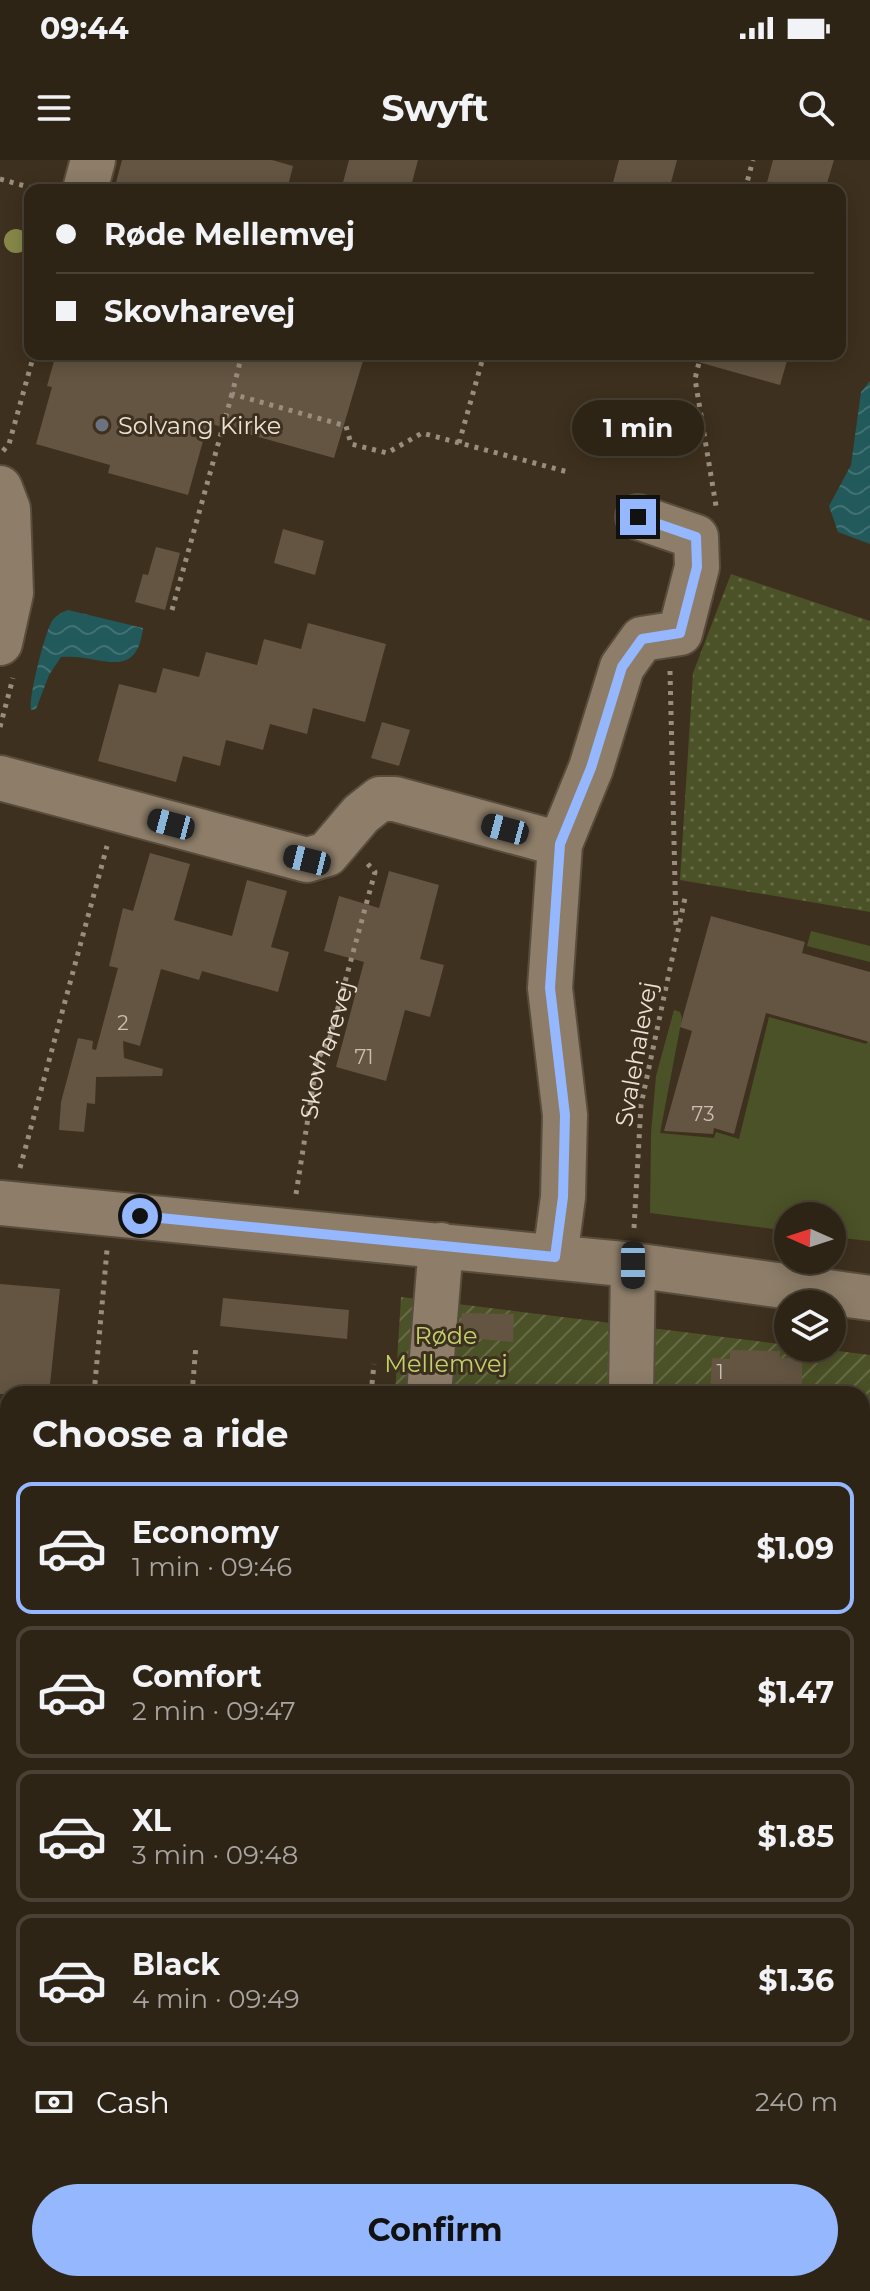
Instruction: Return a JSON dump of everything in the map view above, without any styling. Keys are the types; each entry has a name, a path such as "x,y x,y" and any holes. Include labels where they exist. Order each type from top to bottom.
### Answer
{"street":[{"path":"87,184 93,160"},
{"path":"0,488 8,509 11,593 0,643"},
{"path":"555,1257 563,1197 565,1115 550,988 560,844 591,768 622,667 642,639 680,633 697,567 696,537 638,517"},
{"path":"0,778 307,860 327,854 361,814 380,799 395,799 560,844"},
{"path":"5,1204 633,1265 870,1298"},
{"path":"430,1386 441,1245"},
{"path":"631,1386 633,1265"}],"path":[{"path":"747,184 753,160"},
{"path":"0,179 24,186"},
{"path":"9,444 32,360"},
{"path":"172,610 240,360"},
{"path":"459,443 482,360"},
{"path":"696,537 717,504 695,379 700,360"},
{"path":"232,394 346,426 351,444 387,453 422,433 568,472"},
{"path":"669,634 677,930"},
{"path":"5,1204 117,810"},
{"name":"Skovharevej","path":"290,1231 317,1061 330,1037 375,872"},
{"name":"Svalehalevej","path":"633,1265 641,1105 685,898"},
{"path":"95,1386 110,1213"},
{"path":"193,1386 196,1345"},
{"path":"372,1386 374,1364"}],"green space":[{"path":"731,574 870,621 870,912 680,880 693,673"},
{"path":"811,931 870,946 870,962 807,946"},
{"path":"674,1010 680,1012 682,1018 660,1133 714,1138 716,1132 739,1139 769,1017 866,1044 870,1038 870,1241 846,1238 846,1202 774,1202 774,1229 650,1213 651,1133 656,1076"},
{"name":"Røde Mellemvej","path":"401,1297 774,1343 774,1362 846,1362 846,1352 870,1355 870,1386 395,1386"}],"water":[{"path":"870,381 870,544 838,532 829,506 851,465 861,392"},
{"path":"68,610 143,628 139,645 133,656 124,661 61,657 49,675 36,709 31,710 34,680 49,628 55,617"}],"building":[{"path":"122,160 272,160 293,166 288,184 116,184"},
{"path":"349,160 418,160 412,184 343,184"},
{"path":"619,160 677,160 671,184 613,184"},
{"path":"773,160 834,160 827,184 767,184"},
{"path":"54,360 363,360 334,458 208,423 188,495 108,473 110,465 36,444 52,387 47,386"},
{"path":"698,360 787,360 780,385"},
{"path":"283,529 324,541 315,575 274,563"},
{"path":"156,547 180,553 165,610 135,602 143,574 148,575"},
{"path":"308,623 386,644 365,722 313,708 307,734 270,724 263,750 226,740 220,766 183,756 176,782 98,761 119,684 156,693 163,668 199,677 206,652 257,665 264,639 301,649"},
{"path":"382,722 410,730 399,766 371,758"},
{"path":"150,853 190,864 174,920 232,936 247,880 287,891 271,947 289,952 278,992 202,971 199,980 161,969 140,1046 123,1041 124,1058 163,1069 162,1076 96,1077 95,1104 87,1103 84,1132 59,1130 61,1102 78,1038 93,1041 92,1049 96,1050 118,968 109,966 123,908 133,911"},
{"path":"389,871 439,885 420,959 444,965 430,1017 405,1010 386,1081 336,1067 364,962 324,951 339,896 379,908"},
{"path":"711,916 805,942 802,953 870,972 870,1042 766,1013 734,1134 714,1128 713,1134 664,1131 692,1031 680,1027"},
{"path":"0,1284 60,1289 50,1386 0,1386"},
{"path":"223,1298 349,1310 347,1339 220,1326"},
{"path":"462,1313 514,1314 513,1342 459,1337"},
{"path":"730,1350 774,1351 774,1362 802,1362 802,1386 710,1386 712,1358 730,1359"}],"place":[{"name":"Solvang Kirke","path":"102,425"}],"route":[{"path":"140,1216 555,1257 563,1197 565,1115 550,988 560,844 591,768 622,667 642,639 680,633 697,567 696,537 638,517"}]}
